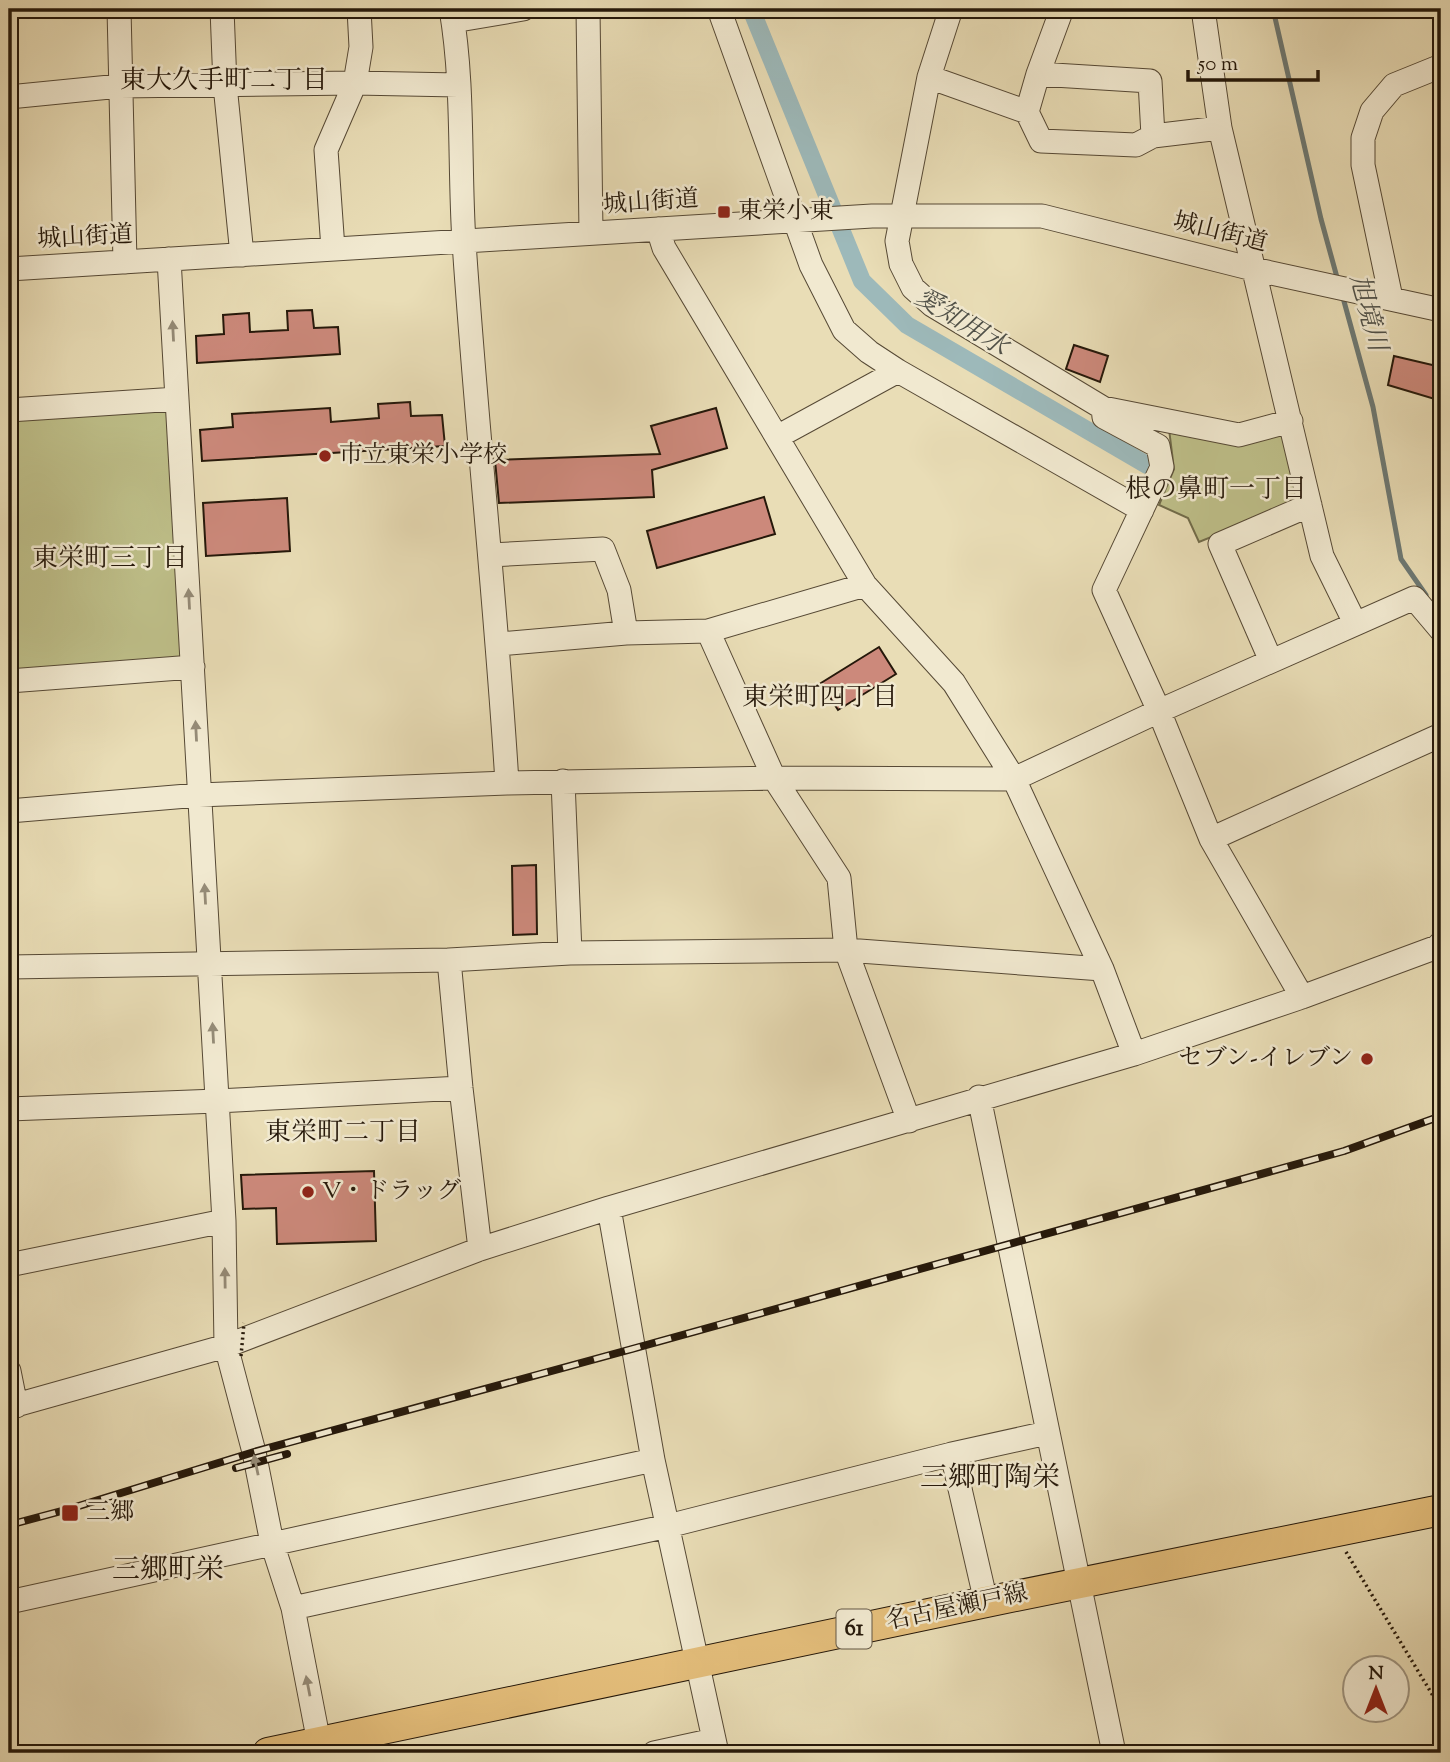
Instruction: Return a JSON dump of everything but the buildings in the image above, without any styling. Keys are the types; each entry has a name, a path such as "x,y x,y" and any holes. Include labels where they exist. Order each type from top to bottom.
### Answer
{"main road":[{"name":"名古屋瀬戸線","path":"268,1753 320,1748 698,1662 1441,1510"}],"street":[{"path":"119,9 125,262"},
{"path":"222,9 225,85 242,255"},
{"path":"333,249 326,150 355,83 361,47 359,9"},
{"path":"507,783 499,644 464,241 458,85 452,15 523,9"},
{"path":"588,9 591,233"},
{"path":"719,9 802,220 811,265 844,330 869,352 898,371 1142,510"},
{"path":"951,9 929,77 900,215 897,241 901,264 913,288 932,305 1102,408 1239,435 1291,421"},
{"path":"1062,9 1027,113 1041,141 1136,145 1153,136 1220,128"},
{"path":"1203,9 1220,128 1322,556 1355,624"},
{"path":"1391,298 1363,165 1363,138 1372,111 1394,85 1441,66"},
{"path":"1038,74 1150,81 1153,136"},
{"path":"929,77 1027,113"},
{"path":"9,97 120,86 355,83 458,85"},
{"name":"城山街道","path":"9,269 872,216 1042,216 1253,269 1441,310"},
{"path":"659,229 664,248 865,585 954,683 1014,779 1102,969 1134,1054"},
{"path":"169,259 233,1351 272,1543 293,1608 320,1748"},
{"path":"777,437 898,371"},
{"path":"9,410 177,399"},
{"path":"1102,408 1104,417 1158,446 1162,467 1104,590 1159,711 1211,838 1302,997"},
{"path":"1271,660 1220,544 1310,505"},
{"path":"490,555 603,549 619,590 626,633"},
{"path":"499,644 626,633 708,631 865,585"},
{"path":"9,811 199,795 563,781 1014,779 1271,660 1414,598 1441,630"},
{"path":"708,631 774,778 839,878 846,950 909,1121"},
{"path":"9,681 193,667"},
{"path":"1211,838 1441,736"},
{"path":"563,781 570,953"},
{"path":"9,1371 12,1406 233,1351 480,1249 609,1208 909,1121 979,1097 1134,1054 1302,997 1437,947 1441,943"},
{"path":"9,967 449,960 570,953 846,950 1102,969"},
{"path":"449,960 480,1249"},
{"path":"9,1109 461,1088"},
{"path":"979,1097 1114,1753"},
{"path":"609,1208 653,1460 716,1747 654,1753"},
{"path":"9,1265 224,1221"},
{"path":"293,1608 668,1526 952,1454 1047,1433"},
{"path":"952,1454 986,1602"},
{"path":"9,1602 653,1460"}],"path":[{"path":"233,1351 244,1322"},
{"path":"1334,1532 1441,1709"}],"green space":[{"path":"167,410 183,658 9,671 9,419"},
{"path":"1286,428 1305,499 1199,542 1188,518 1159,505 1174,469 1169,429"}],"waterway":[{"name":"愛知用水","path":"751,9 862,281 907,325 1147,465"},
{"name":"旭境川","path":"1273,9 1321,219 1338,281"},
{"name":"旭境川","path":"1342,294 1373,407 1401,559 1426,595"}],"railway":[{"path":"9,1525 254,1452 1344,1151 1441,1116"},
{"path":"236,1468 287,1454"}],"place":[{"name":"東栄小東","path":"724,212"},
{"name":"市立東栄小学校","path":"325,456"},
{"name":"セブン-イレブン","path":"1367,1059"},
{"name":"V・ドラッグ","path":"308,1192"},
{"name":"三郷","path":"70,1513"}],"district":[{"name":"東大久手町二丁目","path":"224,81"},
{"name":"根の鼻町一丁目","path":"1216,490"},
{"name":"東栄町三丁目","path":"110,559"},
{"name":"東栄町四丁目","path":"820,698"},
{"name":"東栄町二丁目","path":"343,1133"},
{"name":"三郷町陶栄","path":"990,1479"},
{"name":"三郷町栄","path":"168,1571"}]}
